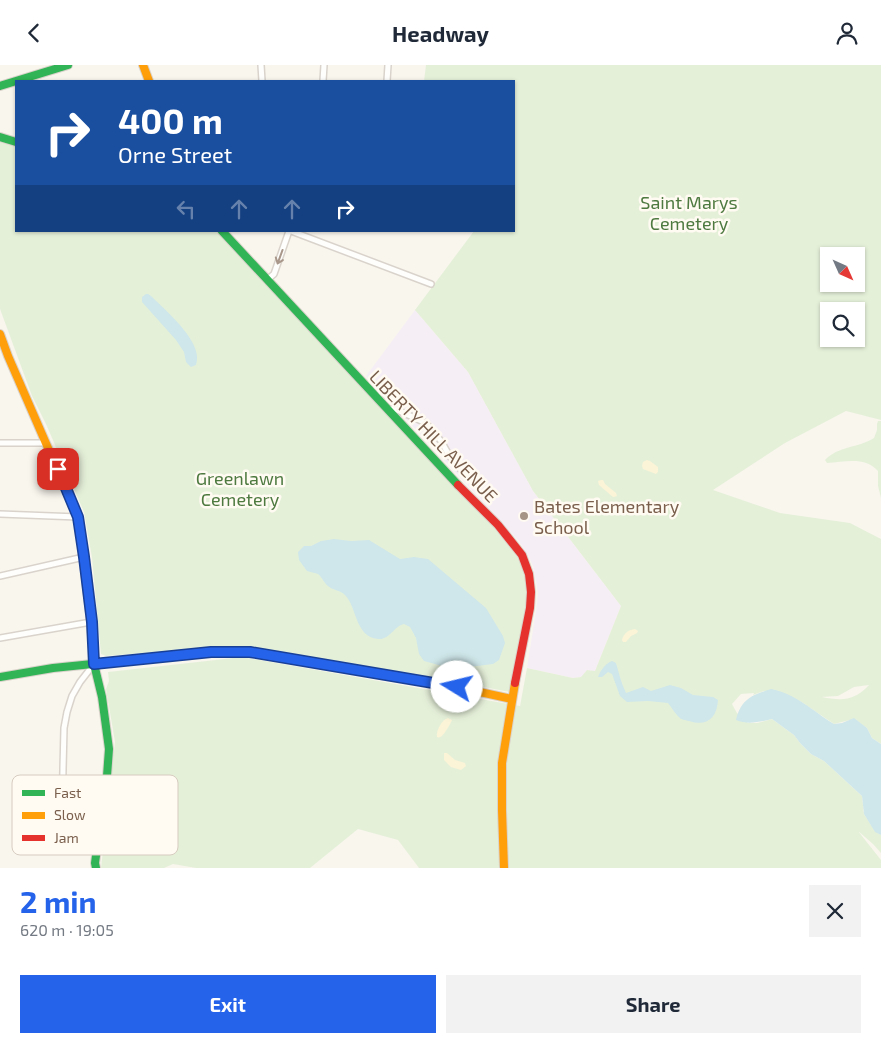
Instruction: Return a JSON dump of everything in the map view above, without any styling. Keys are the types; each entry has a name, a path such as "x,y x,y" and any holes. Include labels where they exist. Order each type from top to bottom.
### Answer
{"main road":[{"path":"19,80 68,65"},
{"path":"143,65 149,80"},
{"path":"0,86 15,81"},
{"path":"0,137 15,142"},
{"name":"LIBERTY HILL AVENUE","path":"223,232 462,489 498,525 522,555 529,574 531,592 502,763 504,868"},
{"path":"0,333 8,356 78,517 92,622 94,664 102,697 109,749 107,775"},
{"path":"0,677 53,668 211,652 250,652 457,687 512,699"},
{"path":"96,855 96,868"}],"street":[{"path":"262,65 262,80"},
{"path":"323,80 324,65"},
{"path":"387,80 388,65"},
{"path":"267,280 274,274 290,232"},
{"path":"293,232 431,284"},
{"path":"387,409 395,409 426,423 442,441 458,467 481,483"},
{"path":"0,443 46,443"},
{"path":"0,514 78,517"},
{"path":"0,576 84,557"},
{"path":"0,638 92,622"},
{"path":"63,775 64,729 67,712 72,696 94,664"}],"shaded area":[{"name":"Bates Elementary School","path":"415,310 468,372 533,491 621,606 595,671 573,678 527,668 538,592 533,566 528,555 518,540 366,376"}],"green space":[{"name":"Saint Marys Cemetery","path":"426,65 881,65 881,420 846,411 785,443 713,490 780,513 850,523 881,539 881,744 872,738 867,728 854,719 834,724 800,701 764,691 753,695 754,693 741,694 732,704 737,713 748,723 772,719 794,735 811,754 824,761 862,796 864,814 875,831 881,835 881,853 858,831 881,860 881,868 419,868 398,840 358,829 310,868 196,868 173,864 164,868 101,868 102,855 178,855 178,775 111,775 115,742 106,689 109,681 108,672 242,657 520,706 527,668 573,678 581,677 587,670 595,671 621,606 533,491 468,372 415,310 473,232 515,232 515,80 424,80","holes":["869,685 847,699 822,697 838,696 854,687"]},
{"name":"Greenlawn Cemetery","path":"0,142 15,147 15,232 218,232 514,549 525,572 528,597 510,692 408,673 238,646 106,656 101,654 92,558 84,512 32,396 0,309"},
{"path":"878,421 881,421 881,498 878,486 878,471 873,466 854,461 827,463 825,460 836,452 874,438"}],"sand":[{"path":"647,460 658,467 656,474 643,469 643,462"},
{"path":"601,480 617,496 613,497 599,485 598,481"},
{"path":"635,629 638,631 637,633 626,642 623,642 625,634"},
{"path":"448,718 452,720 449,727 441,736 437,737 437,731"},
{"path":"444,753 447,753 455,760 465,763 466,766 461,770 451,767 444,760"}],"water":[{"path":"146,294 151,296 182,327 195,347 196,365 191,367 186,362 184,352 176,340 142,302 142,297"},
{"path":"334,539 351,541 369,540 400,559 414,557 428,559 486,608 503,636 505,643 499,660 493,664 461,668 442,666 424,661 419,654 416,638 410,627 404,624 382,639 370,637 361,627 345,595 327,585 318,574 307,571 299,560 298,552 304,546 311,546 321,541"},
{"path":"612,661 616,663 626,693 643,687 651,691 670,685 681,688 693,695 713,697 718,700 716,712 706,722 695,723 681,719 668,703 648,701 627,702 620,696 612,674 608,672 602,677 598,677 604,667"},
{"path":"771,689 788,694 834,724 854,718 867,728 872,738 881,744 881,835 875,832 864,814 862,796 824,761 811,754 794,735 772,719 749,723 736,720 741,707 748,699 758,693"}],"traffic: fast":[{"path":"19,80 68,65"},
{"path":"0,86 15,81"},
{"path":"0,137 15,142"},
{"path":"223,232 458,485"},
{"path":"81,537 94,664 102,697 109,749 107,775"},
{"path":"0,677 53,668 211,652 250,652 310,662"},
{"path":"96,855 96,868"}],"traffic: slow":[{"path":"143,65 149,80"},
{"path":"0,334 78,517 81,537"},
{"path":"310,662 457,687 512,699"},
{"path":"504,868 502,763 515,683"}],"traffic: jam":[{"path":"458,485 498,525 522,555 529,574 530,608 515,683"}],"place":[{"name":"Bates Elementary School","path":"524,516"}],"route":[{"path":"58,469 78,517 92,622 94,664 211,652 250,652 457,687"}]}
